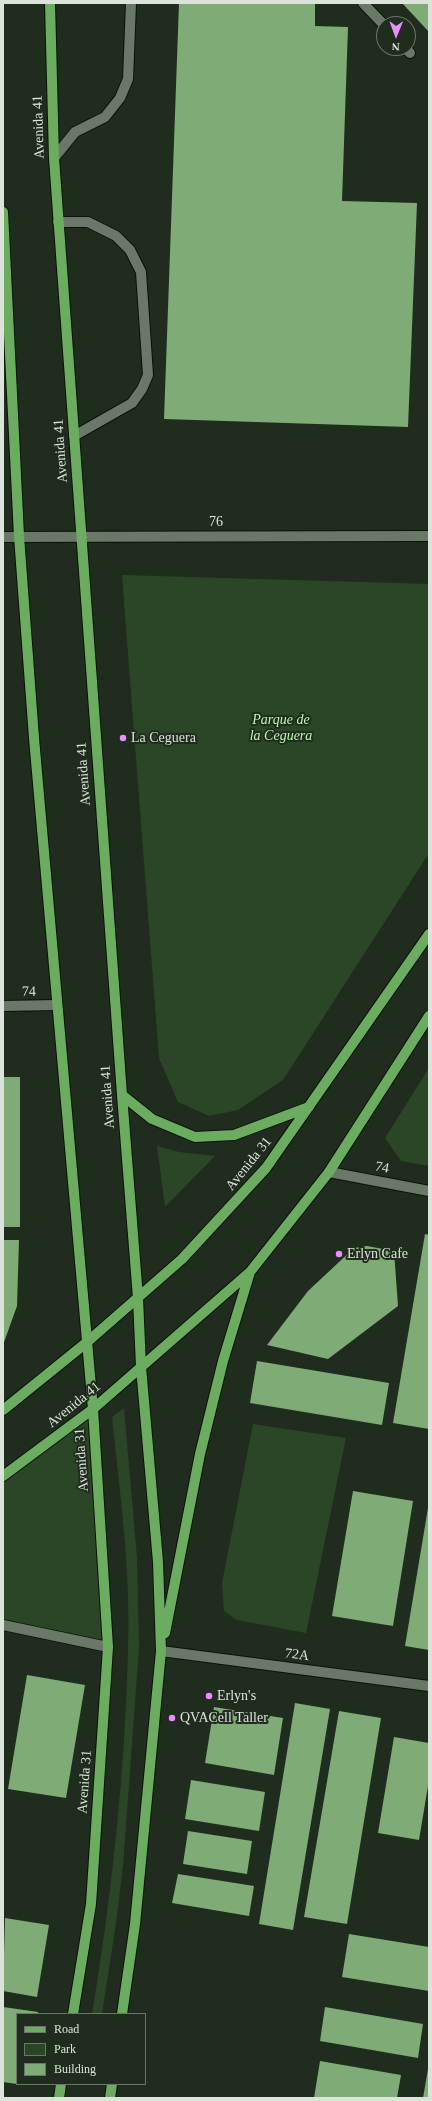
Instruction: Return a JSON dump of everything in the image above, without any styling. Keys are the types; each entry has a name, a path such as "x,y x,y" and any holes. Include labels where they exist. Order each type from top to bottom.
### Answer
{"main road":[{"name":"Avenida 41","path":"3,1476 93,1409 141,1367 138,1298 58,222 54,158 50,3"},
{"path":"3,212 19,536 56,1005 86,1343 3,1410"},
{"name":"Avenida 31","path":"73,2013 91,1904 108,1647 93,1409 86,1343 182,1259 266,1168 429,934"},
{"path":"161,1651 153,1494 141,1367 250,1272 329,1172 429,1016"},
{"path":"122,1095 152,1119 195,1137 234,1135 309,1107"},
{"path":"122,2013 135,1924 161,1651 200,1454 222,1361 250,1272"},
{"path":"59,2098 61,2085"},
{"path":"110,2098 112,2085"}],"street":[{"path":"54,158 75,132 105,116 120,98 128,79 131,3"},
{"path":"363,3 376,17"},
{"path":"58,222 88,222 116,236 130,250 141,272 148,375 142,389 132,403 74,436"},
{"name":"76","path":"3,537 429,536"},
{"name":"74","path":"3,1006 56,1005"},
{"name":"74","path":"329,1172 429,1191"},
{"path":"3,1626 108,1647"},
{"name":"72A","path":"161,1651 429,1686"}],"green space":[{"name":"Parque de la Ceguera","path":"122,575 429,584 429,853 283,1080 238,1110 209,1116 178,1102 159,1058"},
{"path":"429,1068 429,1166 401,1161 385,1138"},
{"path":"157,1146 179,1152 215,1156 165,1207"},
{"path":"124,1408 137,1558 139,1648 123,1866 116,1923 102,2013 92,2013 106,1924 121,1787 129,1621 124,1533 112,1417"},
{"path":"93,1409 108,1647 3,1625 3,1476"},
{"path":"253,1424 346,1438 306,1633 237,1620 224,1611 222,1583"}],"building":[{"path":"179,3 315,3 315,26 348,27 342,201 417,203 408,427 164,419"},
{"path":"402,3 429,3 429,32 416,18 416,16 414,16"},
{"path":"3,1077 20,1077 20,1227 3,1227"},
{"path":"425,1234 429,1235 429,1429 393,1423"},
{"path":"3,1240 19,1240 17,1306 3,1345"},
{"path":"367,1246 394,1251 398,1306 328,1359 267,1345 308,1291 354,1248"},
{"path":"257,1361 389,1383 382,1425 250,1403"},
{"path":"353,1491 413,1501 393,1626 332,1616"},
{"path":"429,1508 429,1650 405,1646"},
{"path":"27,1675 85,1685 66,1798 8,1789"},
{"path":"295,1703 330,1709 293,1930 259,1924"},
{"path":"214,1707 283,1718 274,1775 205,1763"},
{"path":"339,1711 381,1718 347,1924 304,1917"},
{"path":"394,1737 429,1743 429,1780 419,1840 378,1833"},
{"path":"191,1780 265,1792 259,1831 185,1819"},
{"path":"188,1831 252,1841 247,1874 183,1864"},
{"path":"178,1874 254,1886 249,1916 172,1903"},
{"path":"5,1918 49,1925 37,1997 3,1991"},
{"path":"349,1934 429,1947 429,1991 342,1977"},
{"path":"3,2007 38,2012 16,2013 16,2084 3,2082"},
{"path":"325,2007 423,2024 418,2058 320,2041"},
{"path":"320,2061 401,2075 397,2098 314,2098"},
{"path":"428,2069 429,2098 423,2098"}],"place":[{"name":"La Ceguera","path":"123,738"},
{"name":"Erlyn Cafe","path":"339,1254"},
{"name":"Erlyn's","path":"209,1696"},
{"name":"QVACell Taller","path":"172,1718"}]}
